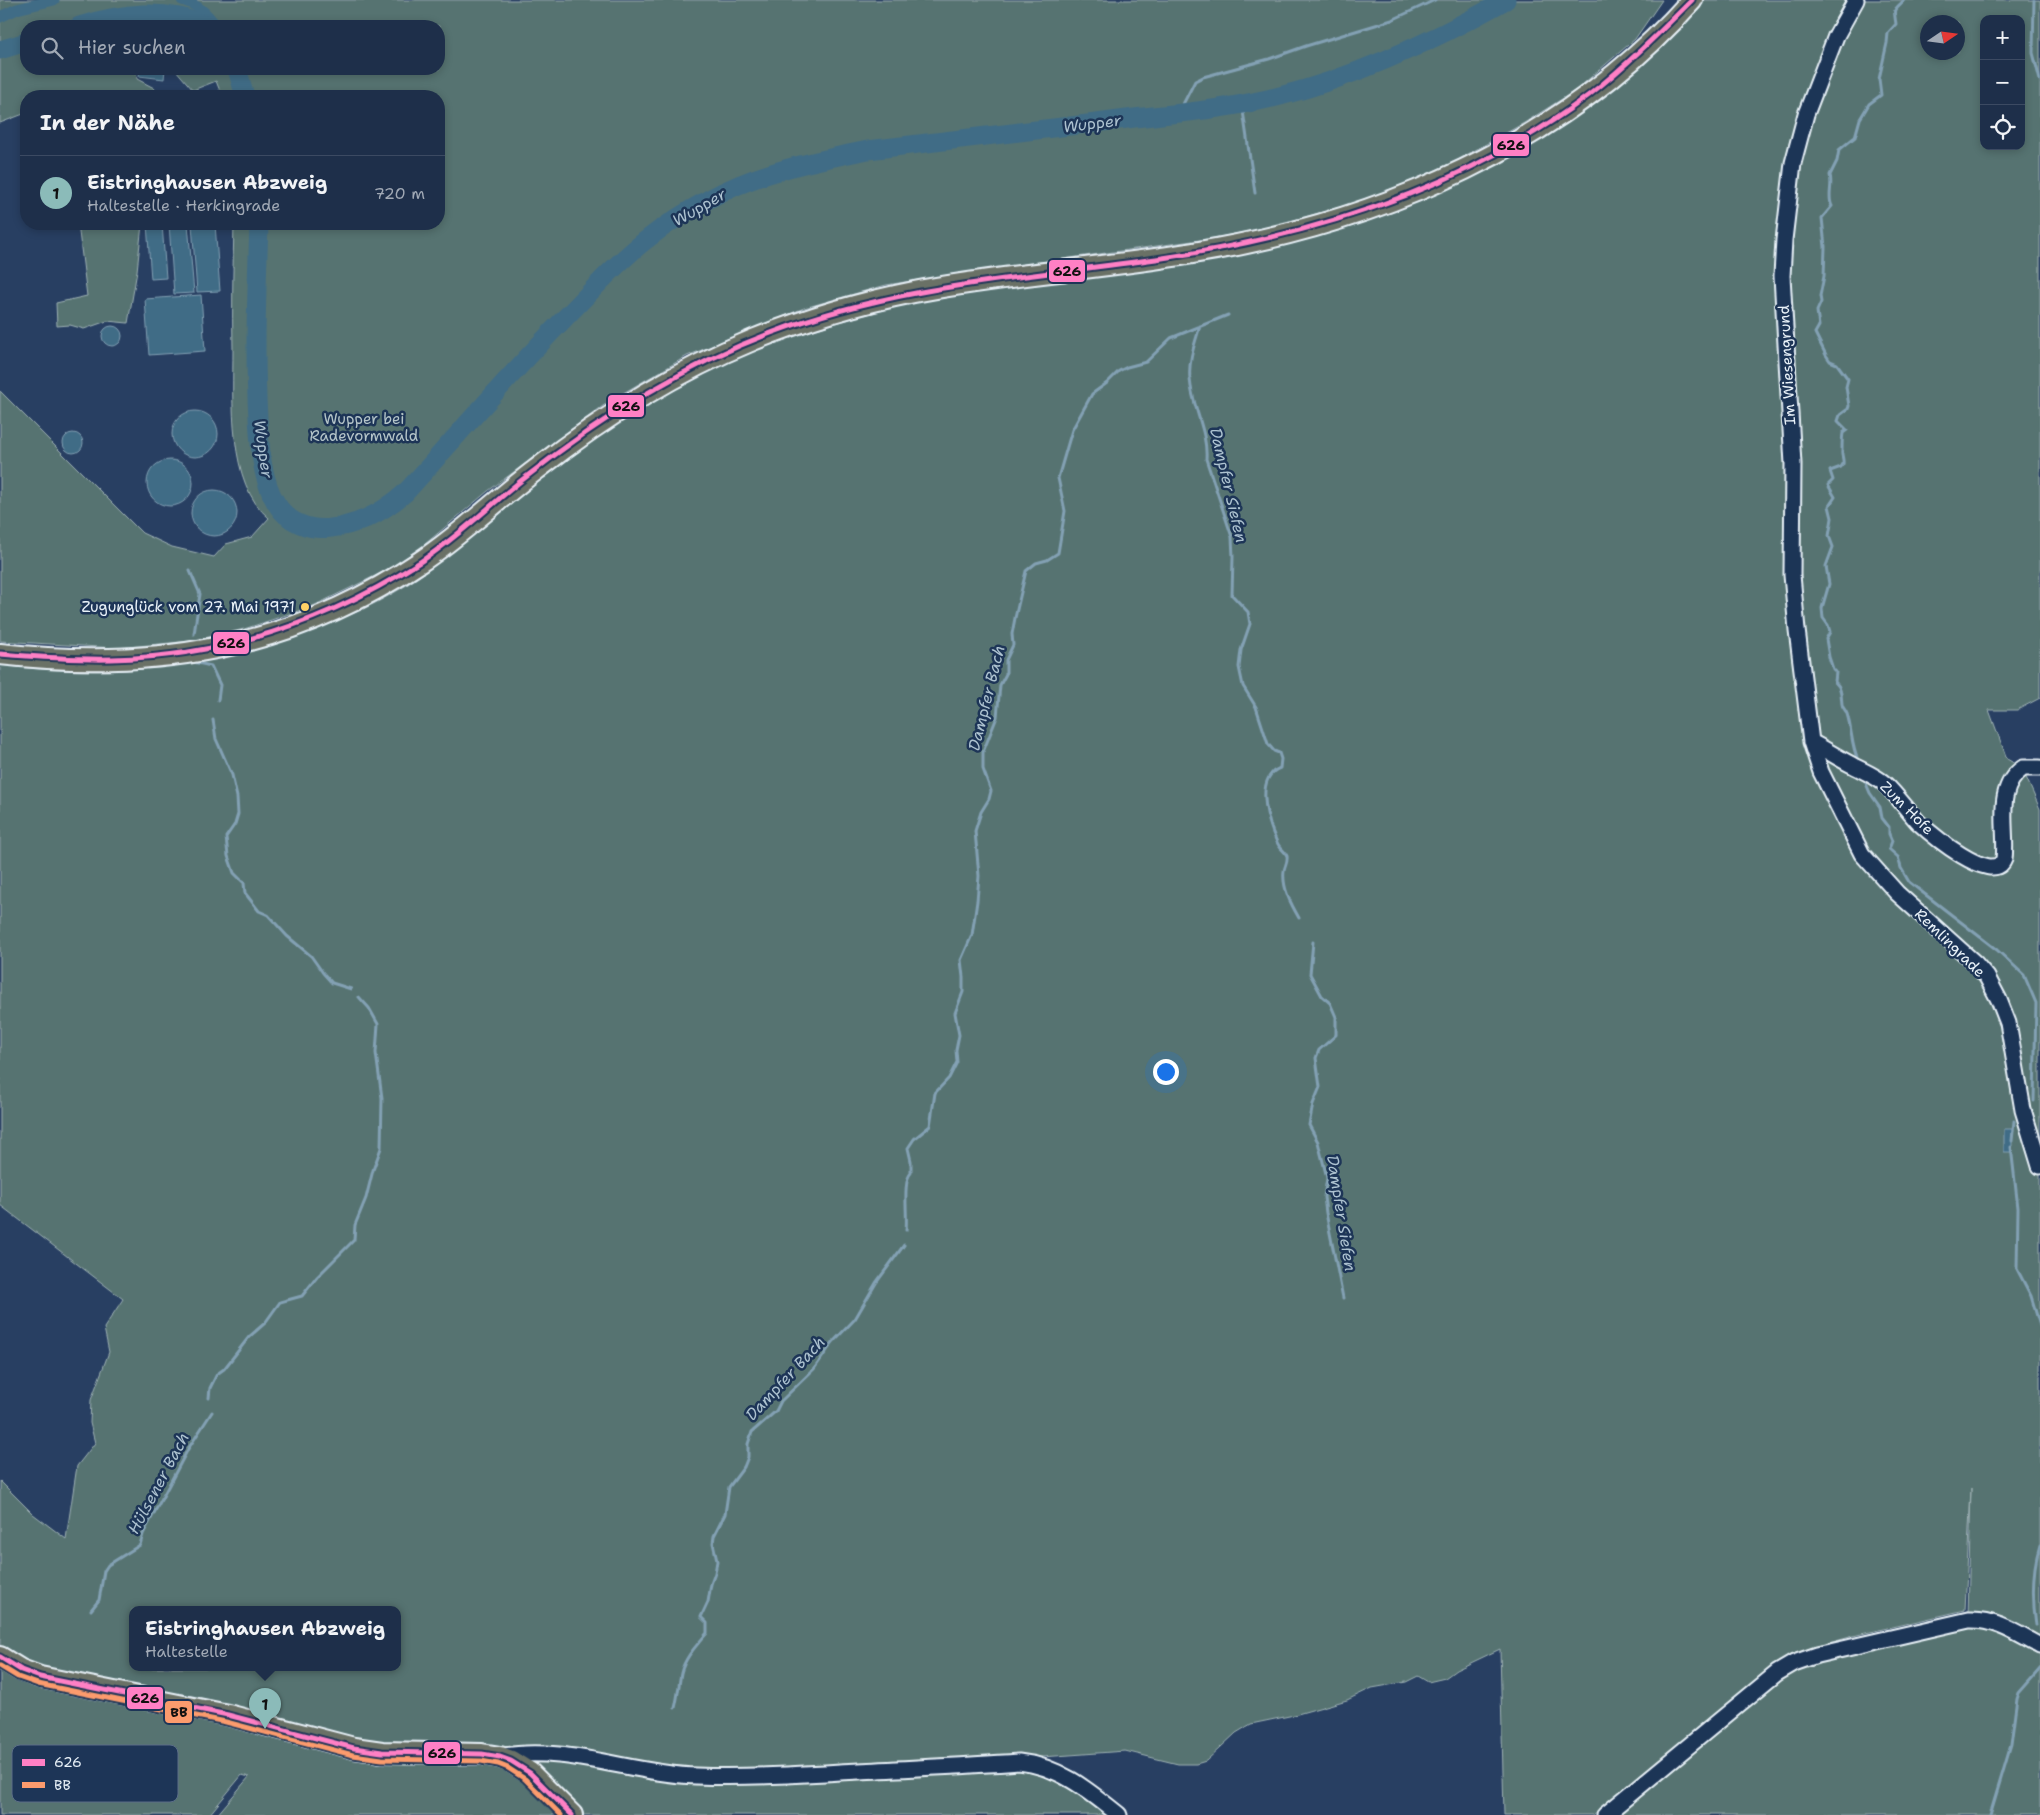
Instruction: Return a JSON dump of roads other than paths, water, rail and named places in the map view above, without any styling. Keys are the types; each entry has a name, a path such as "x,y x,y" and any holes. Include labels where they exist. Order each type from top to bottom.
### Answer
{"main road":[{"path":"0,654 86,660 170,656 248,642 308,622 354,602 418,564 583,433 678,375 730,350 816,317 916,292 986,280 1195,253 1292,233 1402,198 1480,162 1570,107 1638,53 1692,0"},
{"path":"0,1657 21,1670 40,1677 228,1715 354,1748 382,1752 477,1754 500,1757 511,1761 530,1773 572,1815"}],"street":[{"name":"Im Wiesengrund","path":"1812,742 1797,630 1792,575 1792,464 1782,276 1784,240 1794,163 1806,114 1836,36 1856,0"},
{"name":"Zum Hofe","path":"1812,742 1885,784 1919,823 1931,833 1968,859 1987,867 1997,867 2003,863 2004,808 2011,780 2023,768 2040,768"},
{"name":"Remlingrade","path":"1812,742 1821,772 1862,854 1897,893 1975,963 1990,983 2008,1023 2023,1110 2040,1166"},
{"path":"1605,1815 1776,1673 1794,1662 1958,1621 1983,1620 2009,1629 2040,1646"},
{"path":"500,1757 516,1754 568,1757 661,1773 696,1776 783,1775 1018,1762 1033,1763 1049,1768 1090,1791 1119,1815"}],"water":[{"path":"139,75 164,75 164,79"},
{"path":"147,230 162,230 166,278 151,279"},
{"path":"169,230 189,230 194,293 174,294"},
{"path":"192,230 215,230 220,291 197,292"},
{"path":"201,295 205,351 149,355 145,299"},
{"path":"112,326 119,329 122,336 119,343 112,346 105,343 102,336 105,329"},
{"path":"195,411 208,415 214,421 218,434 214,447 208,453 195,457 182,453 176,447 172,434 176,421 182,415"},
{"path":"73,433 80,436 83,443 80,450 73,453 66,450 63,443 66,436"},
{"path":"170,460 183,464 189,470 193,483 189,496 183,502 170,506 157,502 151,496 147,483 151,470 157,464"},
{"path":"214,490 227,494 233,500 237,513 233,526 227,532 214,536 201,532 195,526 191,513 195,500 201,494"},
{"path":"2004,1129 2012,1129 2012,1152 2004,1152"}],"waterway":[{"path":"0,17 17,9 54,0"},
{"path":"182,0 202,10 211,20"},
{"path":"1179,112 1195,81 1203,77 1269,59 1392,20 1435,0"},
{"name":"Wupper","path":"259,230 256,369 264,473 276,503 292,520 299,524 323,529 342,526 371,516 405,493 523,362 624,258 668,224 728,190 787,168 868,150 1204,110 1280,96 1339,78 1396,56 1506,0"},
{"path":"1858,760 1847,714 1842,705 1840,689 1835,682 1836,672 1829,657 1826,639 1830,632 1823,618 1822,608 1829,584 1826,566 1833,547 1829,536 1832,518 1829,506 1835,497 1828,485 1833,480 1830,471 1841,467 1843,464 1843,433 1847,430 1838,421 1840,415 1849,406 1846,387 1848,379 1837,364 1830,361 1815,333 1819,326 1817,311 1821,302 1820,296 1824,276 1825,247 1822,218 1832,206 1830,199 1830,175 1837,161 1839,150 1855,137 1860,119 1869,104 1881,95 1879,79 1888,33 1896,24 1895,9 1904,0"},
{"path":"2034,0 2033,53 2040,80"},
{"name":"Wupper","path":"100,20 143,14 159,14 191,20"},
{"name":"Wupper","path":"0,50 20,44"},
{"name":"Wupper","path":"239,75 243,90"},
{"name":"Dampfer Bach","path":"1242,104 1255,193"},
{"name":"Dampfer Bach","path":"906,1230 906,1191 908,1177 911,1173 908,1148 914,1139 930,1126 935,1093 949,1078 957,1062 956,1050 959,1035 955,1013 963,992 961,960 972,935 979,876 975,831 991,791 983,769 983,752 997,717 1000,685 1006,674 1006,660 1013,645 1012,634 1026,571 1036,563 1047,560 1058,553 1065,511 1058,478 1072,430 1092,394 1119,371 1146,362 1171,338 1228,315"},
{"name":"Dampfer Siefen","path":"1200,326 1192,352 1190,366 1191,389 1205,439 1206,459 1232,537 1232,595 1248,612 1250,624 1241,650 1239,667 1243,686 1256,707 1268,744 1274,751 1279,753 1281,759 1280,768 1268,779 1265,788 1266,806 1270,825 1276,840 1287,856 1284,884 1299,918"},
{"name":"Hülsener Bach","path":"282,522 286,516"},
{"name":"Hülsener Bach","path":"190,571 200,594 194,634"},
{"name":"Hülsener Bach","path":"189,661 211,666 220,685 218,700"},
{"name":"Hülsener Bach","path":"213,720 216,739 232,775 237,797 238,814 235,824 226,837 228,856 234,873 244,883 245,893 259,911 268,915 287,936 311,956 332,983 351,989"},
{"path":"1865,781 1870,793 1880,807 1882,818 1889,827 1892,841 1889,849 1898,857 1901,868 1909,882 1997,950 2024,975 2036,1003 2034,1101"},
{"name":"Dampfer Siefen","path":"1313,942 1310,974 1322,996 1330,1003 1336,1017 1336,1035 1319,1050 1316,1058 1320,1087 1313,1104 1309,1125 1318,1142 1327,1178 1324,1197 1326,1213 1343,1298"},
{"name":"Hülsener Bach","path":"209,1398 210,1388 217,1374 224,1369 249,1337 265,1323 280,1302 302,1296 317,1277 354,1240 355,1225 366,1198 381,1148 382,1098 376,1053 378,1024 369,1008 359,997"},
{"path":"2012,1141 2014,1121"},
{"path":"2011,1147 2018,1208 2017,1269 2031,1296 2040,1326"},
{"name":"Dampfer Bach","path":"675,1708 681,1673 685,1662 707,1633 707,1623 701,1617 708,1602 717,1561 713,1543 714,1536 725,1514 729,1487 744,1467 748,1457 748,1444 752,1432 776,1411 781,1401 814,1369 833,1342 855,1319 876,1283 904,1245"},
{"name":"Hülsener Bach","path":"91,1610 99,1600 104,1571 108,1565 140,1545 143,1534 188,1449 212,1412"},
{"path":"2036,1625 2033,1585 2040,1545"},
{"path":"1990,1815 2011,1745 2019,1693 2040,1669"}],"place":[{"name":"Zugunglück vom 27. Mai 1971","path":"305,607"},
{"name":"Eistringhausen Abzweig","path":"265,1729"}],"park label":[{"name":"Wupper bei Radevormwald","path":"364,428"}]}
